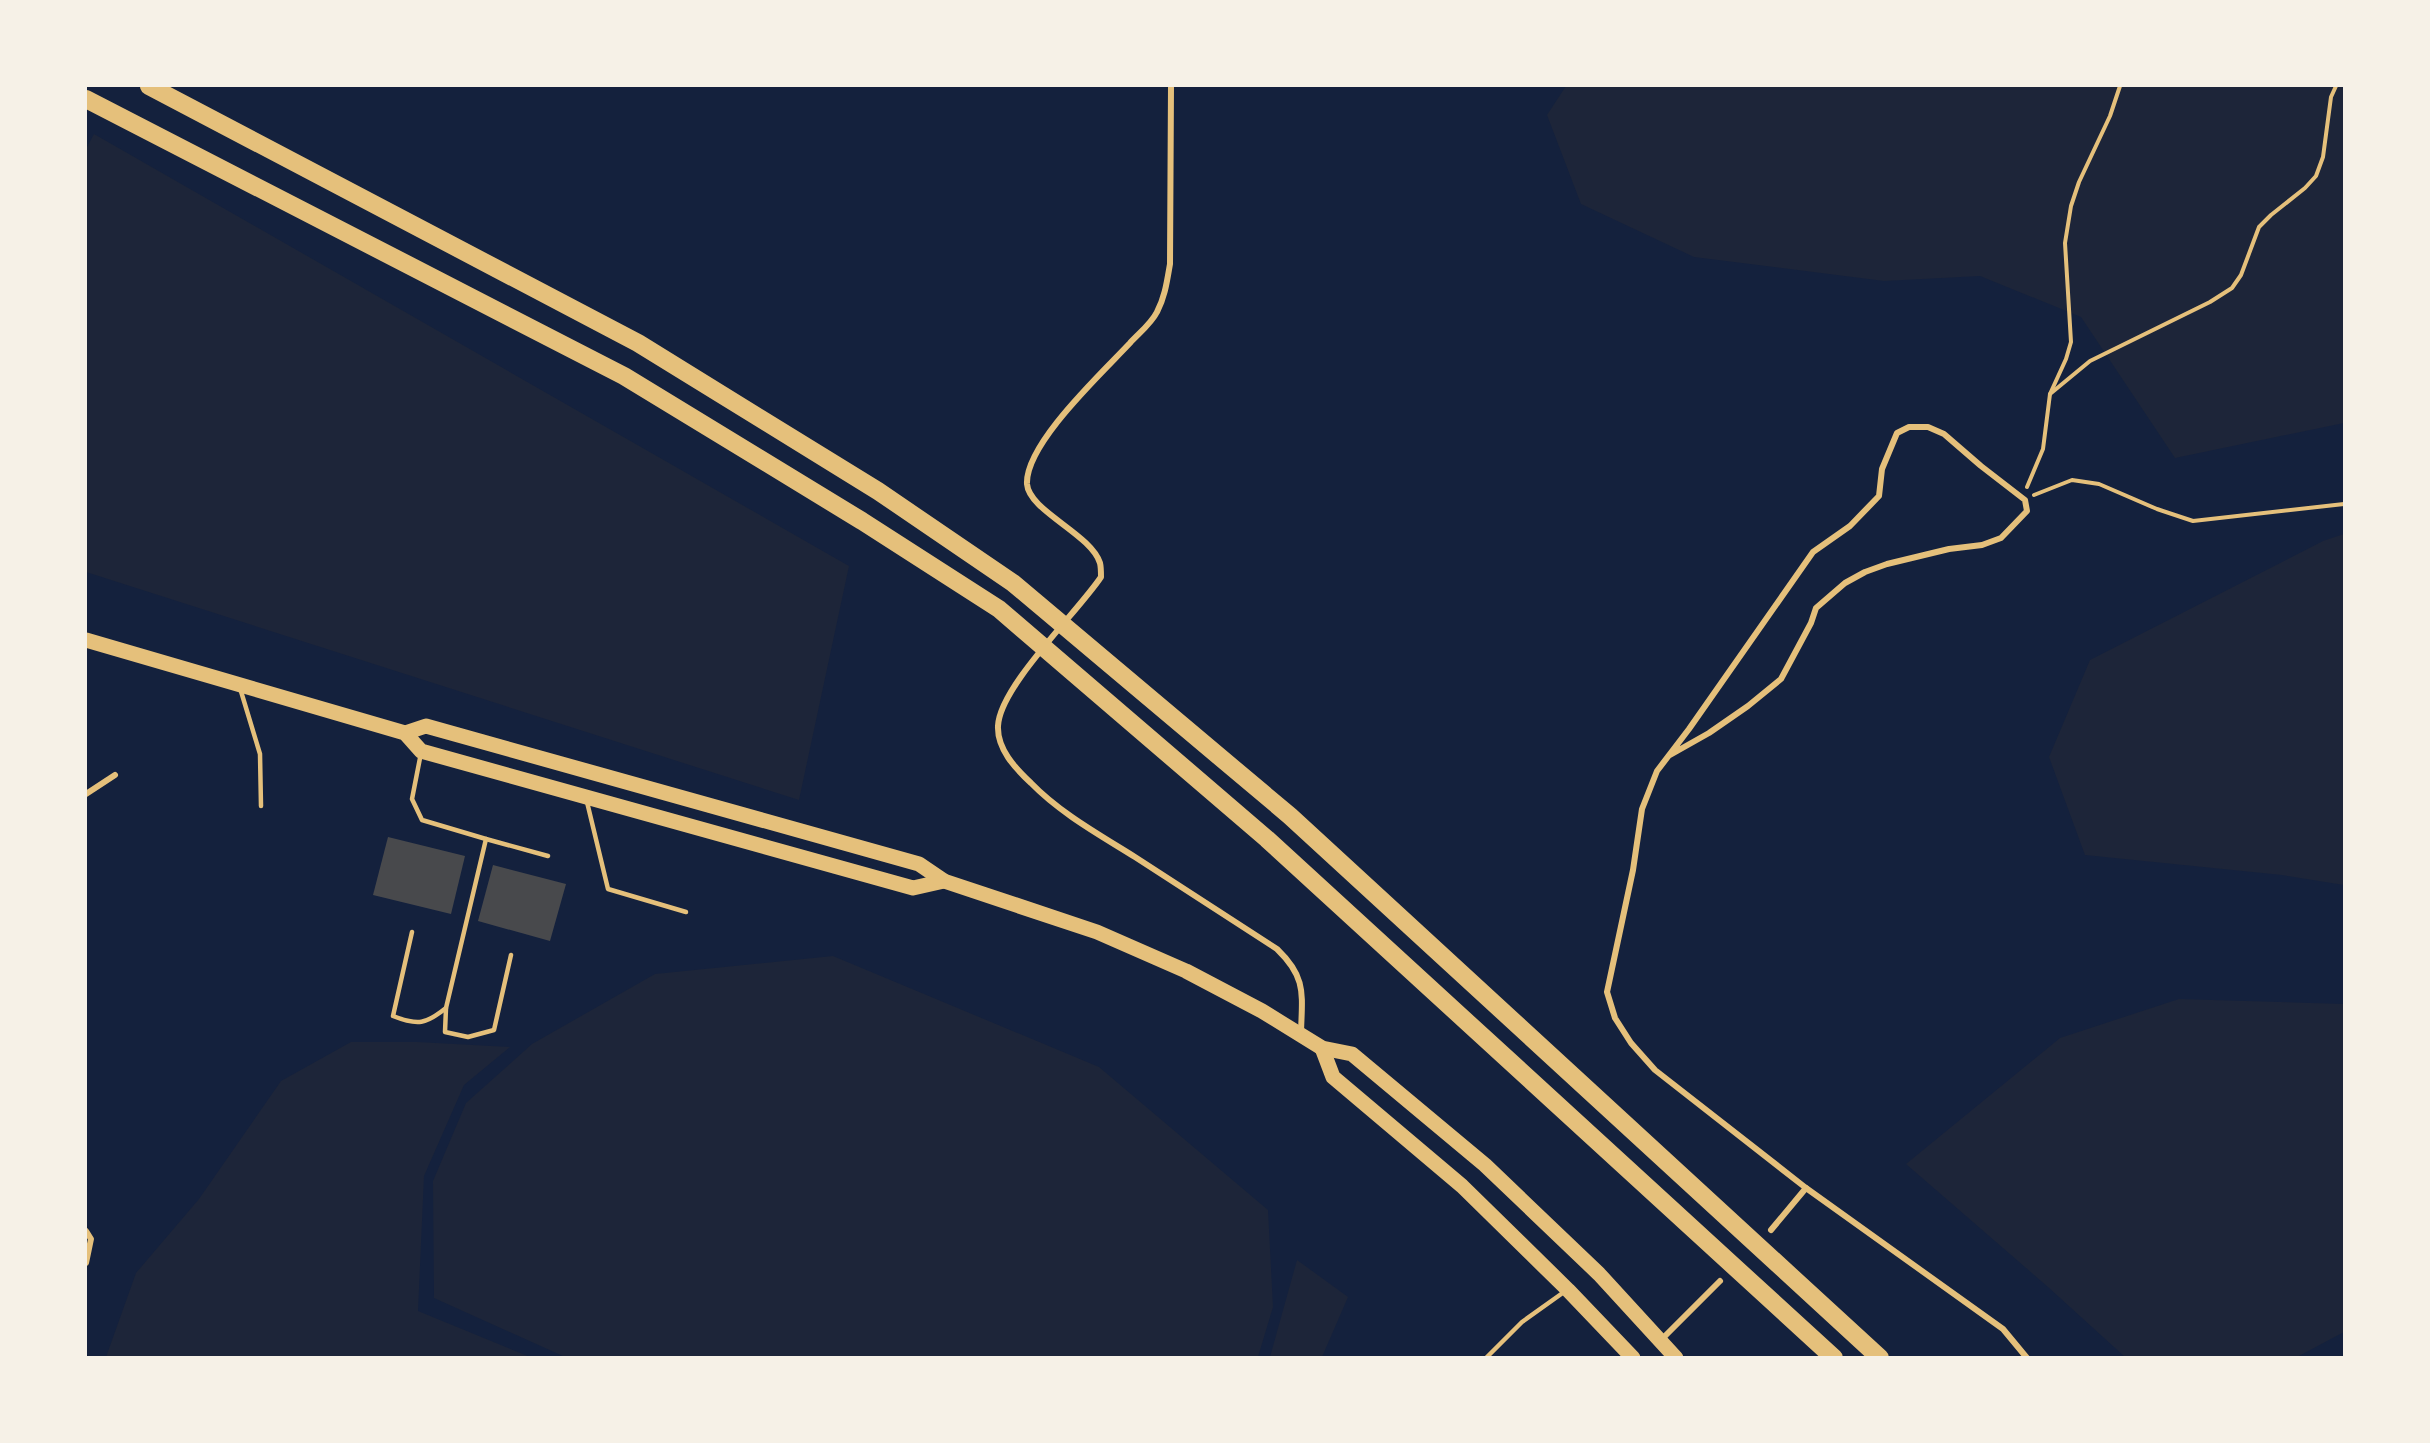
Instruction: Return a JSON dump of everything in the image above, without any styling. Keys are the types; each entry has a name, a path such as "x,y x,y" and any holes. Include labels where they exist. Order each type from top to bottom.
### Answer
{"highway":[{"path":"148,86 638,342 878,491 1013,583 1290,816 1880,1358"},
{"path":"86,99 624,376 862,521 999,609 1267,839 1834,1358"}],"main road":[{"path":"86,640 405,733 421,751 913,888 944,881"},
{"path":"405,733 426,726 438,729 919,864 944,881 1097,932 1186,970 1323,1048 1352,1054 1485,1165 1599,1274 1676,1358"},
{"path":"1323,1048 1333,1077 1462,1186 1568,1290 1633,1358"}],"street":[{"path":"1171,86 1170,253 1166,290 1156,315 1061,418 1037,450 1027,473 1027,488 1042,507 1089,546 1100,563 1101,577 1016,684 1004,706 998,725 1001,744 1010,761 1032,785 1103,838 1277,949 1289,960 1298,975 1302,989 1300,1034"},
{"path":"1670,755 1709,733 1748,706 1781,679 1816,608 1845,583 1887,564 1949,549 1982,545 2001,538 2027,511 2025,500 1944,434 1928,427 1909,427 1897,433 1882,469 1879,496 1850,526 1813,552 1657,771 1642,809 1633,870 1607,992 1615,1018 1631,1043 1655,1070 1806,1188 2003,1329 2027,1358"},
{"path":"86,794 115,775"},
{"path":"1771,1230 1806,1188"},
{"path":"86,1231 92,1239 86,1263"},
{"path":"1660,1340 1720,1281"}],"lane":[{"path":"239,685 260,754 261,806"},
{"path":"421,751 412,799 422,820 548,856"},
{"path":"586,796 608,889 686,912"},
{"path":"486,839 446,1008 445,1032 468,1036 494,1030 511,955"},
{"path":"412,932 393,1016 408,1022 428,1022 446,1008"},
{"path":"1486,1358 1522,1322 1568,1290"}],"path":[{"path":"2025,500 2027,483 2043,449 2050,394 2071,342 2065,243 2071,206 2079,182 2110,116 2120,86"},
{"path":"2050,394 2078,368 2090,361 2211,302 2232,288 2241,275 2259,227 2316,176 2323,157 2331,98 2336,86"},
{"path":"2025,500 2054,485 2072,480 2099,484 2157,509 2193,521 2344,504"}],"shaded area":[{"path":"1566,86 2344,86 2344,423 2175,458 2081,317 1980,276 1884,281 1694,257 1581,204 1547,115"},
{"path":"94,134 849,566 799,800 86,572 86,149"},
{"path":"2344,534 2344,885 2282,875 2085,855 2049,757 2090,660 2323,541"},
{"path":"833,956 1099,1067 1268,1210 1273,1307 1258,1357 565,1357 434,1298 433,1181 466,1103 532,1044 655,974"},
{"path":"2179,999 2344,1004 2344,1332 2297,1357 2125,1357 1906,1164 2060,1038"},
{"path":"351,1042 417,1042 510,1047 464,1085 424,1176 418,1311 530,1357 106,1357 136,1273 199,1199 281,1081"},
{"path":"1297,1260 1348,1297 1322,1357 1270,1357"}],"building":[{"path":"388,837 465,856 451,914 373,895"},
{"path":"493,865 566,884 550,941 478,921"}]}
